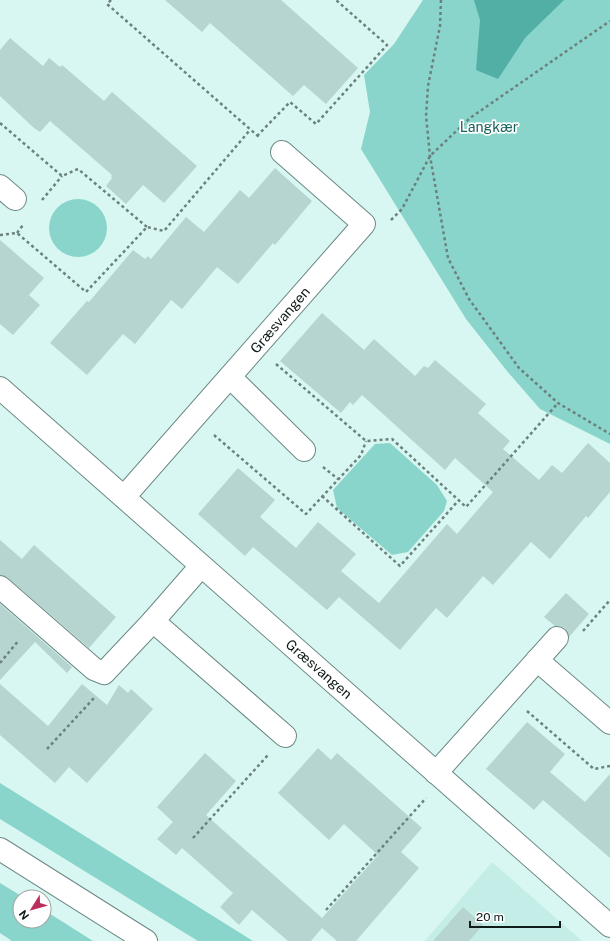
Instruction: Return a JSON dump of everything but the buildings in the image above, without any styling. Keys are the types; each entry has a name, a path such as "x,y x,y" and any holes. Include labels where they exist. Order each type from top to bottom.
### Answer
{"street":[{"path":"282,152 364,224"},
{"name":"Græsvangen","path":"124,497 364,224"},
{"path":"230,377 304,450"},
{"name":"Græsvangen","path":"0,388 610,926"},
{"path":"0,587 94,669 104,673 153,621 201,566"},
{"path":"153,621 285,736"},
{"path":"440,776 507,694 557,638"},
{"path":"537,660 610,723"},
{"path":"0,849 146,941"}],"path":[{"path":"111,0 107,4 273,150 282,152"},
{"path":"258,136 290,102 316,124 387,45 336,0"},
{"path":"441,0 440,26 428,86 426,116 430,156 448,258 470,299 519,368 558,402 610,434"},
{"path":"364,224 383,228 402,209 430,156 470,118 610,21"},
{"path":"0,123 62,176 78,169 147,227 164,231 250,130"},
{"path":"0,235 17,233 86,292 147,227"},
{"path":"256,347 366,441 392,439 466,507 558,402"},
{"path":"322,496 400,566 458,501"},
{"path":"557,638 572,644 610,600"},
{"path":"48,749 105,686 104,673"},
{"path":"507,694 594,769 610,766"},
{"path":"193,838 285,736"},
{"path":"326,910 440,776"}],"shaded area":[{"path":"474,0 564,0 525,38 498,79 476,70 480,20"},
{"path":"492,862 582,941 425,941"}],"green space":[{"name":"Langkær","path":"423,0 610,0 610,444 540,409 507,371 466,319 361,149 370,112 364,75 394,44"},
{"path":"78,199 89,201 102,212 105,217 107,228 105,239 94,252 89,255 78,257 67,255 54,244 51,239 49,228 51,217 62,204 67,201"},
{"path":"390,443 437,485 447,501 444,511 408,552 392,555 337,508 333,490 375,444"},
{"path":"0,783 253,941 198,941 0,819"},
{"path":"0,883 12,890 12,929 52,929 52,915 93,941 12,941 0,933"}]}
